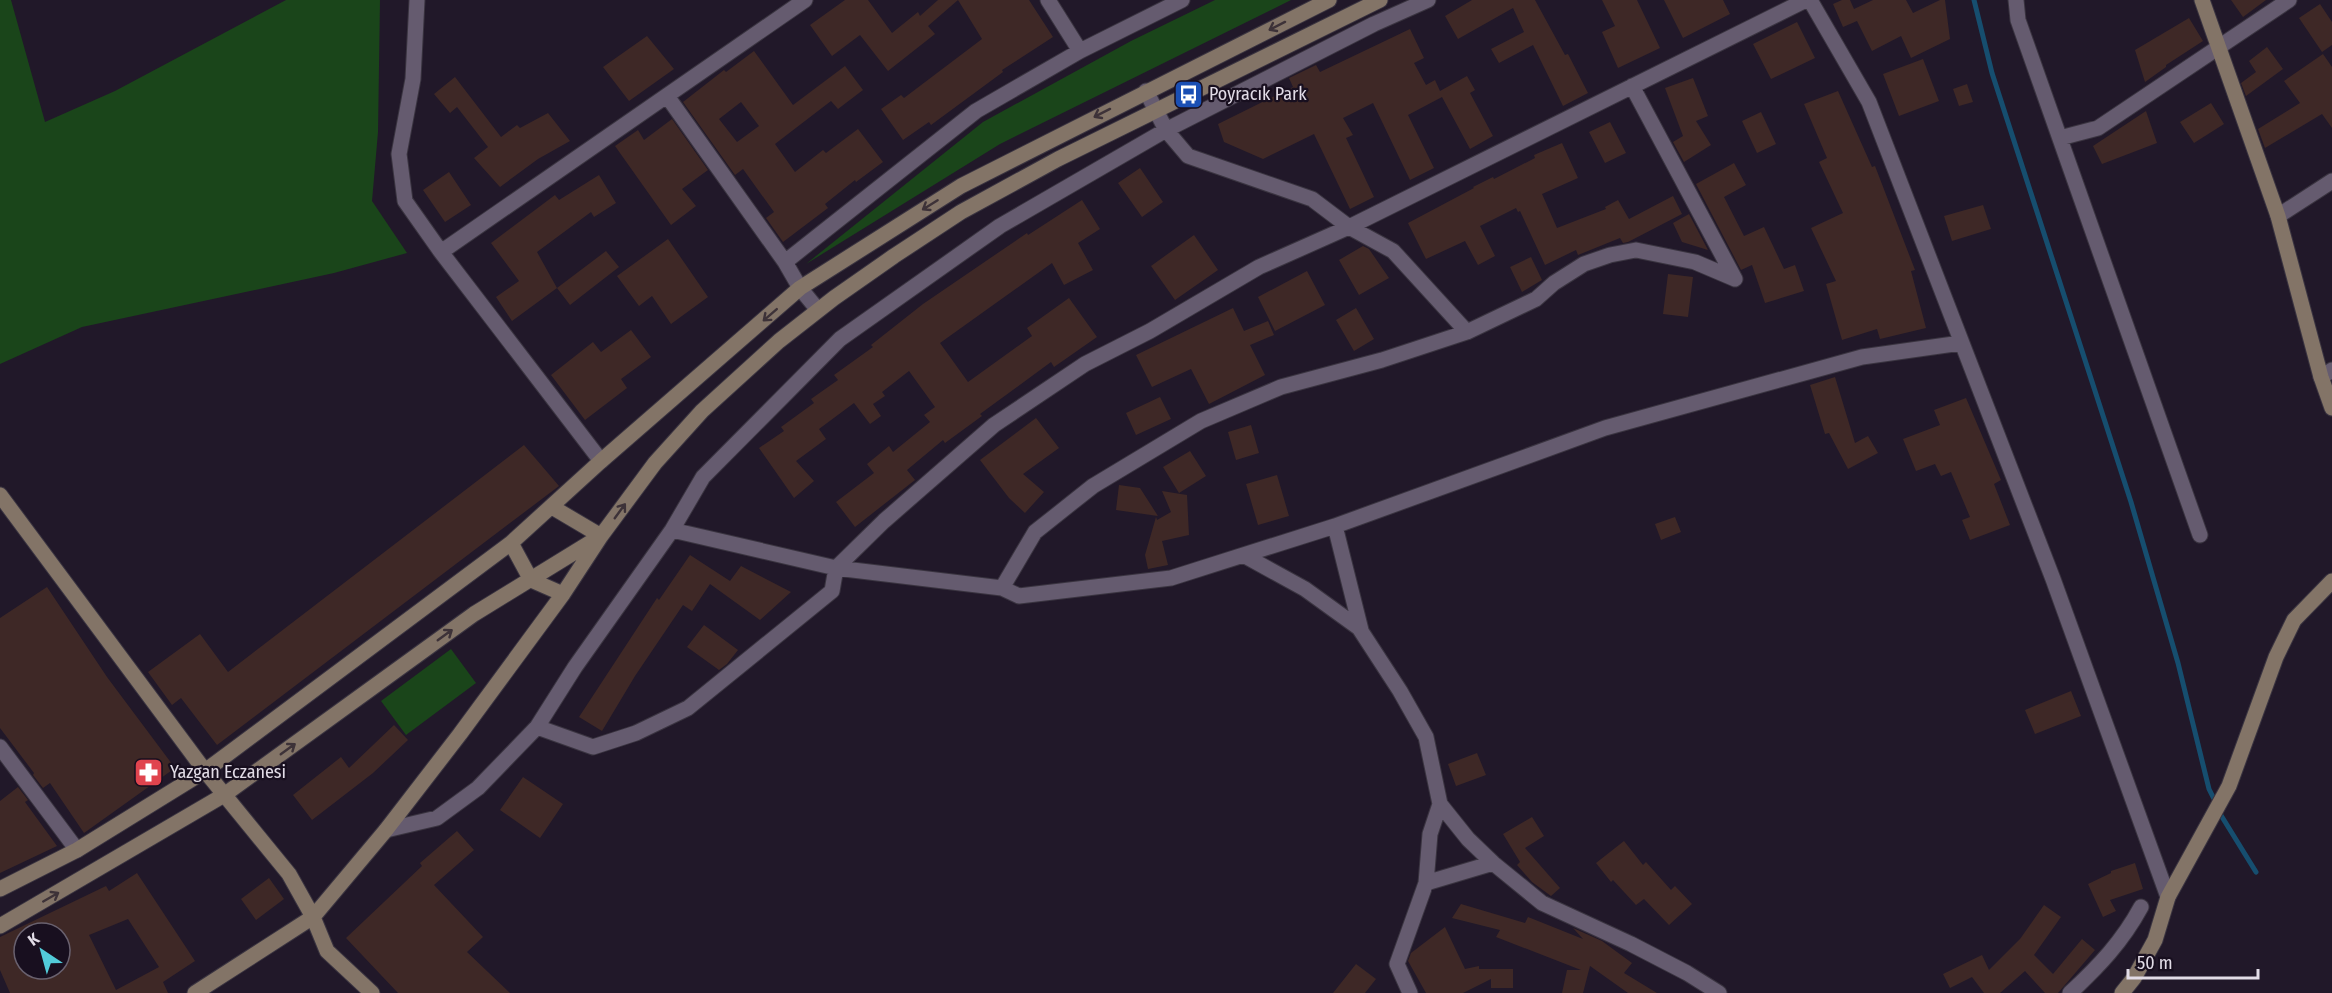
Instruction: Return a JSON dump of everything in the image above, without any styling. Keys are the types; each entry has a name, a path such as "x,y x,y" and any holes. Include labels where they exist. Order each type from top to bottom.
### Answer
{"main road":[{"path":"0,890 77,850 205,771 511,543 601,461 800,288 961,186 1329,0"},
{"path":"195,993 313,917 386,830 460,734 563,594 655,463 702,411 779,340 894,256 962,212 1156,109 1380,0"},
{"path":"2202,0 2278,216 2327,374 2332,408"},
{"path":"0,495 205,771 289,874 313,917 327,951 372,993"},
{"path":"552,507 602,536"},
{"path":"0,926 224,795 474,614 602,536"},
{"path":"511,543 531,580 563,594"},
{"path":"2122,993 2134,978 2155,940 2168,897 2229,786 2276,657 2294,620 2332,581"}],"street":[{"path":"417,0 413,79 399,154 405,201 420,226 601,461"},
{"path":"1048,0 1080,51"},
{"path":"785,262 976,111 1080,51 1182,0"},
{"path":"386,830 437,818 478,788 537,727 575,667 672,530 703,477 840,339 1000,226 1166,130 1374,24 1428,0"},
{"path":"537,727 593,747 636,733 687,708 832,591 836,568 884,521 994,425 1085,364 1150,331 1259,267 1349,227 1808,0 1869,102 2053,579 2168,897"},
{"path":"2016,0 2018,20 2200,535"},
{"path":"2060,138 2098,128 2289,0"},
{"path":"441,252 800,2"},
{"path":"1002,588 1035,532 1093,486 1201,421 1281,387 1382,360 1467,332 1536,299 1554,283 1584,264 1610,255 1636,250 1695,262 1735,279 1632,86"},
{"path":"1146,91 1166,130 1188,156 1312,199 1349,227 1393,251 1467,332"},
{"path":"667,96 785,262 800,288 818,310"},
{"path":"2278,216 2332,181"},
{"path":"672,530 836,568 1002,588 1019,596 1171,579 1335,526 1605,428 1862,357 1961,343"},
{"path":"1335,526 1360,630 1400,691 1426,737 1440,804 1468,839 1542,903 1631,944 1687,973 1719,993"},
{"path":"1245,556 1305,589 1360,630"},
{"path":"0,747 77,850"},
{"path":"1410,993 1397,964 1426,883 1430,834 1440,804"},
{"path":"1426,883 1493,863"},
{"path":"2070,993 2105,960 2128,932 2141,907"}],"green space":[{"path":"0,0 11,0 45,122 115,91 286,0 380,0 378,132 372,201 407,253 334,273 82,327 0,364"},
{"path":"1215,0 1291,0 1000,144 806,264 983,122 1131,41"},
{"path":"451,649 476,683 406,735 381,701"}],"building":[{"path":"845,0 868,0 892,33 918,12 920,16 938,0 958,0 928,26 935,34 888,71 860,35 832,56 810,25"},
{"path":"958,0 1029,0 1053,37 1002,70 1003,72 931,125 929,122 903,140 881,109 901,95 904,98 982,39"},
{"path":"1472,0 1535,0 1565,55 1568,54 1588,93 1563,106 1533,45 1499,63 1491,49 1524,32 1513,8 1458,39 1445,16"},
{"path":"1602,0 1637,0 1660,48 1618,68 1602,32 1615,26"},
{"path":"1664,0 1723,0 1730,14 1683,38"},
{"path":"1842,0 1850,0 1854,9 1873,0 1906,0 1913,13 1940,0 1945,0 1950,39 1911,58 1901,36 1872,51 1857,21 1843,27 1833,4"},
{"path":"2231,0 2266,0 2243,17"},
{"path":"2320,4 2332,22 2332,45 2322,52 2299,18"},
{"path":"2189,18 2203,41 2145,82 2135,50"},
{"path":"1797,22 1815,58 1771,79 1753,44"},
{"path":"1410,29 1424,58 1414,63 1426,85 1435,80 1440,91 1467,76 1475,90 1470,93 1493,136 1470,149 1442,97 1408,115 1434,168 1410,180 1373,103 1343,118 1353,135 1346,138 1374,197 1350,209 1314,134 1263,159 1224,142 1218,124 1293,87 1289,78 1316,65 1320,72"},
{"path":"647,36 674,69 629,101 603,67"},
{"path":"2267,47 2283,69 2246,96 2241,83 2256,72 2249,61"},
{"path":"754,51 793,105 845,66 863,90 838,109 831,101 775,144 795,172 823,150 826,153 858,129 883,162 856,182 855,180 825,204 828,208 783,242 766,218 774,212 743,169 735,175 683,102 724,70 726,72","holes":["741,102 759,126 737,142 719,119"]},
{"path":"2323,54 2332,67 2332,128 2322,114 2265,148 2258,129 2300,103 2284,81"},
{"path":"1923,59 1939,101 1899,116 1883,74"},
{"path":"455,77 501,137 517,125 520,128 548,113 570,141 538,159 500,187 474,158 488,147 457,107 450,113 434,94"},
{"path":"1693,78 1708,116 1696,121 1711,145 1684,162 1673,142 1683,136 1665,88"},
{"path":"1967,84 1973,102 1959,106 1953,89"},
{"path":"1838,91 1872,167 1875,166 1915,270 1911,271 1926,328 1880,339 1877,329 1842,340 1826,284 1836,281 1811,228 1843,213 1819,162 1827,158 1804,104"},
{"path":"2211,103 2224,124 2194,143 2180,122"},
{"path":"2146,111 2157,143 2102,164 2093,146"},
{"path":"1761,112 1776,144 1757,153 1742,121"},
{"path":"672,119 708,170 682,189 696,206 671,225 615,146 638,130 644,140"},
{"path":"1610,122 1626,153 1605,163 1589,132"},
{"path":"1562,143 1578,178 1542,194 1557,228 1606,209 1605,207 1618,200 1629,219 1673,196 1682,214 1628,242 1623,243 1620,238 1578,255 1576,250 1545,265 1520,211 1518,212 1516,208 1480,226 1495,256 1478,265 1465,241 1426,259 1408,223 1473,187 1535,158 1534,155"},
{"path":"1734,163 1746,185 1724,197 1744,236 1764,227 1784,269 1795,265 1804,291 1765,303 1752,265 1741,270 1696,184"},
{"path":"1140,168 1163,202 1142,217 1118,183"},
{"path":"449,172 471,205 445,222 423,190"},
{"path":"599,175 616,203 594,217 591,212 537,252 557,288 512,321 496,297 519,281 491,243 555,195 559,200"},
{"path":"1082,200 1100,229 1078,243 1093,270 1064,285 1052,263 940,343 968,382 1032,336 1027,328 1069,298 1097,337 1054,367 1051,362 945,443 943,440 907,470 915,480 855,527 836,502 874,473 867,464 889,446 893,452 930,422 924,415 935,407 909,371 882,392 885,396 873,404 881,416 870,424 854,403 819,429 826,439 796,461 814,481 794,498 759,448 784,431 781,427 814,403 811,399 838,380 834,375 873,347 871,345 923,304 1027,233 1028,235"},
{"path":"1983,205 1991,229 1952,241 1944,216"},
{"path":"1689,214 1708,250 1682,242 1673,223"},
{"path":"1194,235 1218,270 1175,300 1151,266"},
{"path":"668,239 708,297 671,324 652,296 639,306 617,276"},
{"path":"1363,246 1369,249 1389,278 1359,295 1339,260"},
{"path":"606,251 619,267 570,305 557,288"},
{"path":"1531,257 1542,280 1522,292 1510,267"},
{"path":"1307,271 1325,305 1275,331 1258,297"},
{"path":"1668,274 1693,277 1688,317 1663,314"},
{"path":"1233,308 1244,331 1268,321 1274,335 1250,345 1265,375 1209,404 1191,369 1152,387 1136,355"},
{"path":"1356,308 1374,339 1354,351 1336,320"},
{"path":"631,330 651,357 621,379 627,388 585,420 551,375 593,342 601,352"},
{"path":"1835,377 1855,443 1868,436 1878,453 1848,469 1829,433 1825,434 1810,385"},
{"path":"1160,397 1171,419 1136,435 1126,413"},
{"path":"1966,398 2001,480 1994,484 2010,525 1970,540 1962,520 1970,517 1951,472 1941,476 1935,464 1916,471 1903,439 1940,425 1934,410"},
{"path":"1036,418 1059,448 1023,474 1044,492 1025,513 1009,498 980,460"},
{"path":"1251,425 1259,453 1236,460 1228,432"},
{"path":"524,445 559,486 217,745 181,698 172,705 148,672 200,634 228,672"},
{"path":"1190,451 1206,476 1179,493 1163,467"},
{"path":"1277,475 1289,516 1258,525 1246,484"},
{"path":"1119,485 1140,488 1158,516 1116,510"},
{"path":"1162,491 1187,495 1189,535 1162,541 1168,565 1148,569 1145,555 1156,517 1157,520 1171,512"},
{"path":"1675,517 1681,532 1661,540 1655,524"},
{"path":"690,555 730,581 741,566 791,592 760,620 710,584 692,611 683,605 635,676 602,731 579,717 657,598 659,600"},
{"path":"47,587 107,677 175,768 84,833 50,783 43,788 0,728 0,618"},
{"path":"704,625 738,650 719,670 687,647"},
{"path":"2071,691 2081,716 2035,734 2025,710"},
{"path":"394,725 408,740 373,773 312,820 293,795 341,757 349,768"},
{"path":"1477,753 1486,775 1456,786 1448,764"},
{"path":"523,777 563,804 540,838 500,810"},
{"path":"18,787 28,800 25,802 57,846 0,873 0,801"},
{"path":"1532,817 1544,836 1525,848 1560,888 1551,896 1532,882 1517,865 1520,862 1503,834"},
{"path":"457,831 474,850 434,885 483,937 467,952 510,993 398,993 346,938 422,866 420,863"},
{"path":"1624,841 1643,865 1646,862 1671,890 1675,886 1692,904 1669,925 1644,899 1636,905 1613,880 1611,882 1596,863"},
{"path":"2135,863 2143,889 2110,900 2116,911 2103,917 2088,884 2111,871"},
{"path":"137,873 195,961 163,982 168,993 10,993 0,970 0,937 12,931 12,981 72,981 72,921 33,921 106,886 109,891","holes":["128,919 159,967 116,990 89,935"]},
{"path":"269,878 284,899 256,920 241,899"},
{"path":"1461,904 1525,923 1528,917 1583,939 1573,928 1602,941 1632,963 1624,973 1657,993 1628,993 1590,966 1583,993 1562,993 1567,970 1581,970 1496,937 1500,930 1452,918"},
{"path":"2044,905 2061,917 2034,955 2053,974 2082,939 2095,950 2058,993 2045,993 2025,971 2000,993 1984,993 1972,977 1950,988 1943,974 1982,955 1989,970 2020,939"},
{"path":"1445,927 1465,969 1479,966 1479,969 1513,969 1513,988 1491,988 1491,979 1463,993 1426,993 1408,961 1411,953"},
{"path":"1356,964 1376,979 1365,993 1333,993"}],"waterway":[{"path":"1974,0 1992,73 2131,502 2178,663 2209,789 2216,803"},
{"path":"2219,812 2256,872"}],"place":[{"name":"Poyracık Park","path":"1188,94"},
{"name":"Yazgan Eczanesi","path":"149,772"}]}
